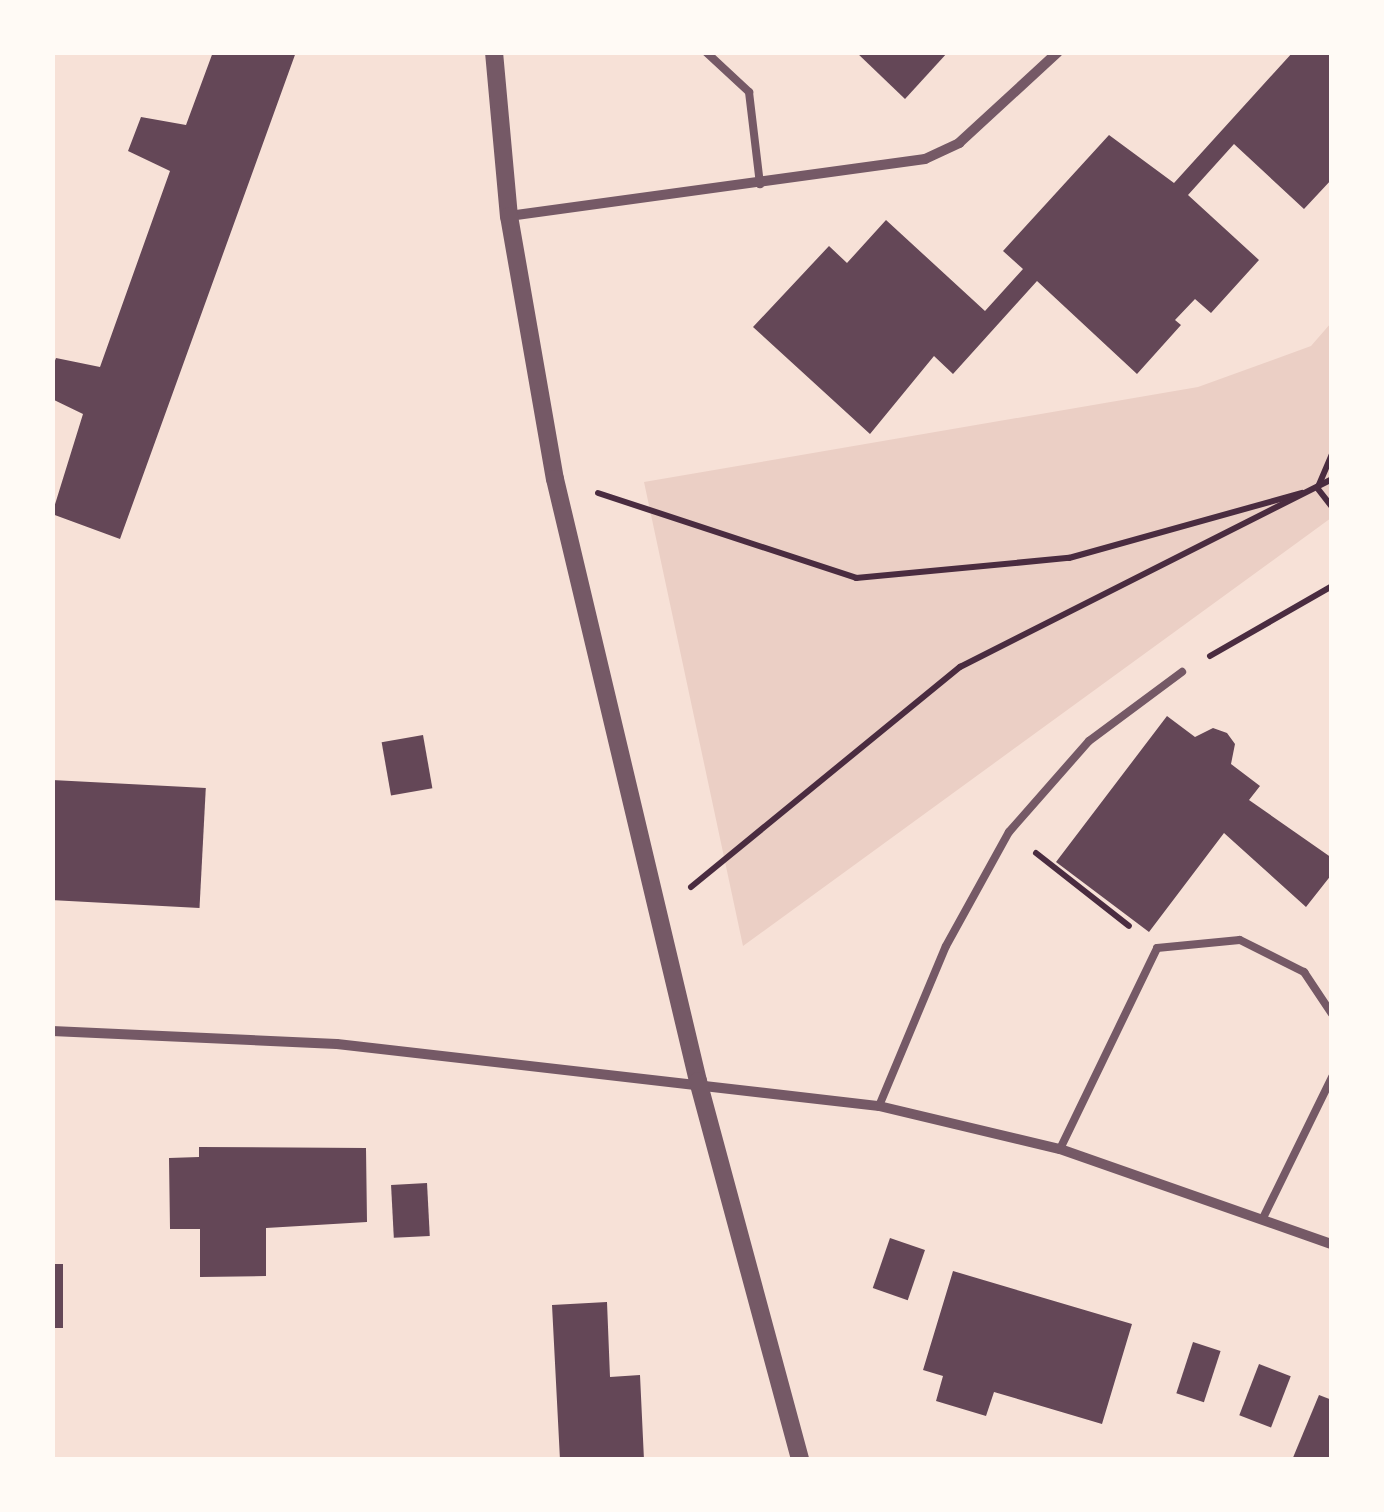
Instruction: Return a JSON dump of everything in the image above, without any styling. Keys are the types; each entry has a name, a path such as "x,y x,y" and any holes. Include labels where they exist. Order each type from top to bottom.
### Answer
{"street":[{"path":"494,52 509,216 554,479 698,1081 800,1460"},
{"path":"509,216 925,159 958,144 1058,52"},
{"path":"52,1032 337,1044 698,1081 879,1106 1060,1149 1264,1216 1332,1244"}],"lane":[{"path":"706,52 749,92 760,184"},
{"path":"879,1106 946,946 1009,832 1089,741 1182,672"},
{"path":"1060,1149 1157,948 1240,940 1304,972 1332,1014"},
{"path":"1264,1216 1332,1078"}],"path":[{"path":"1318,488 1332,454"},
{"path":"658,914 960,667 1332,478"},
{"path":"554,479 856,578 1069,558 1318,488"},
{"path":"1318,488 1332,507"},
{"path":"1182,672 1332,586"},
{"path":"1009,832 1157,948"}],"shaded area":[{"path":"1331,323 1331,518 743,946 644,482 1198,387 1311,346"}],"building":[{"path":"213,52 296,52 120,539 52,514 83,414 52,399 52,368 56,358 100,367 170,171 128,151 141,117 186,125"},
{"path":"856,52 948,52 905,99"},
{"path":"1293,52 1332,52 1332,179 1304,209 1234,144 1188,195 1259,260 1211,313 1195,299 1175,320 1181,325 1137,374 1037,281 953,374 934,356 870,434 753,327 829,246 847,263 886,220 985,311 1023,269 1003,251 1109,135 1174,183"},
{"path":"1167,716 1195,737 1213,728 1227,733 1235,744 1231,764 1260,786 1249,800 1332,858 1332,874 1306,907 1224,833 1149,932 1056,862"},
{"path":"423,735 432,788 391,795 382,742"},
{"path":"52,780 206,788 200,908 52,900"},
{"path":"199,1147 366,1148 367,1222 266,1228 266,1276 200,1277 200,1229 170,1229 169,1158 199,1157"},
{"path":"427,1183 430,1236 394,1238 391,1185"},
{"path":"890,1238 925,1250 908,1300 873,1288"},
{"path":"52,1264 63,1264 63,1328 52,1328"},
{"path":"953,1271 1132,1324 1102,1424 994,1392 986,1416 936,1401 943,1376 923,1370"},
{"path":"607,1302 610,1377 640,1375 644,1460 560,1460 552,1305"},
{"path":"1193,1342 1221,1351 1204,1402 1176,1393"},
{"path":"1259,1364 1291,1376 1271,1428 1239,1415"},
{"path":"1319,1395 1332,1400 1332,1460 1292,1460"}]}
